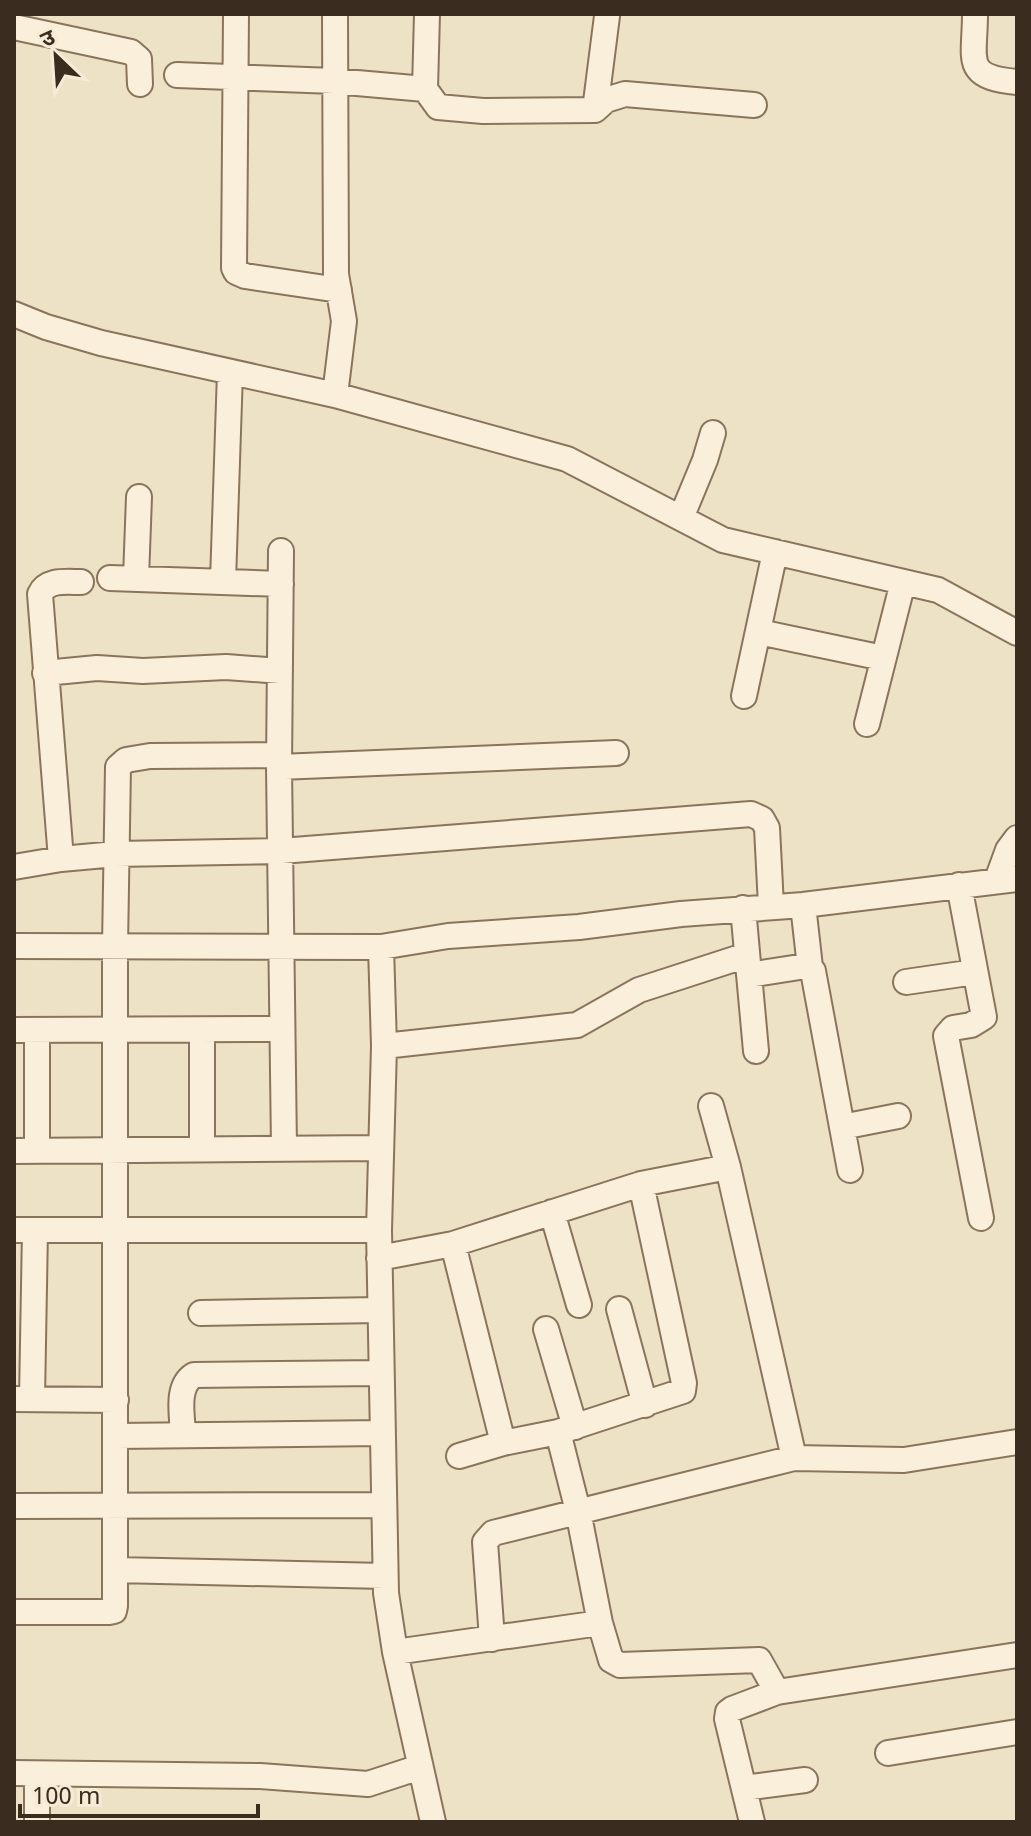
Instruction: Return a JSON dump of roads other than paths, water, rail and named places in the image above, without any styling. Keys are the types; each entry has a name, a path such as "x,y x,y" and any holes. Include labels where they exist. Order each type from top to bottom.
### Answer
{"street":[{"path":"236,14 234,268 245,276 339,290"},
{"path":"335,14 336,274 344,321 335,395"},
{"path":"427,14 425,89 438,107 483,111 595,110 606,100 625,94 754,105"},
{"path":"975,14 976,68 982,75 994,80 1017,82"},
{"path":"595,110 607,16"},
{"path":"14,27 131,52 139,59 140,84"},
{"path":"177,75 334,81 425,89"},
{"path":"14,314 101,343 335,395 567,459 723,540 938,590 1017,633"},
{"path":"223,581 230,372"},
{"path":"681,518 713,433"},
{"path":"136,578 139,497"},
{"path":"281,551 279,761 284,1148"},
{"path":"744,696 775,552"},
{"path":"110,578 281,584"},
{"path":"61,859 40,594 51,583 81,582"},
{"path":"867,724 903,582"},
{"path":"759,632 883,658"},
{"path":"45,673 97,668 143,671 226,667 280,671"},
{"path":"14,1612 111,1612 115,1606 118,767 126,760 150,756 279,761 616,753"},
{"path":"14,867 116,854 281,851 751,814 762,819 767,828 771,906"},
{"path":"14,946 381,947 448,936 579,927 743,908 803,905 1007,880 1014,846"},
{"path":"959,885 983,1019 953,1028 946,1036 981,1218"},
{"path":"803,905 810,967 850,1170"},
{"path":"743,908 756,1051"},
{"path":"381,947 384,1046 379,1258 385,1576 395,1652 433,1822"},
{"path":"384,1046 577,1025 639,990 748,965 810,967"},
{"path":"906,982 975,972"},
{"path":"281,1029 26,1030 26,1151 380,1148"},
{"path":"202,1030 202,1149"},
{"path":"711,1106 728,1167 794,1458"},
{"path":"842,1127 898,1116"},
{"path":"379,1258 453,1244 641,1184 728,1167"},
{"path":"459,1456 567,1430 679,1394 685,1388 641,1184"},
{"path":"552,1212 579,1305"},
{"path":"116,1400 23,1399 24,1230 379,1230"},
{"path":"453,1244 503,1443"},
{"path":"619,1309 645,1405"},
{"path":"201,1313 380,1310"},
{"path":"546,1329 567,1430 578,1511 609,1656 617,1664 759,1660 777,1692"},
{"path":"183,1433 182,1392 185,1382 194,1375 381,1373"},
{"path":"116,1436 382,1433"},
{"path":"492,1639 485,1542 493,1533 794,1458 904,1460 1017,1442"},
{"path":"14,1506 383,1505"},
{"path":"116,1570 385,1576"},
{"path":"395,1652 600,1623"},
{"path":"752,1822 727,1719 728,1712 777,1692 1017,1655"},
{"path":"888,1753 1017,1732"},
{"path":"37,1822 26,1774 260,1776 368,1784 420,1767"},
{"path":"744,1788 805,1780"}]}
